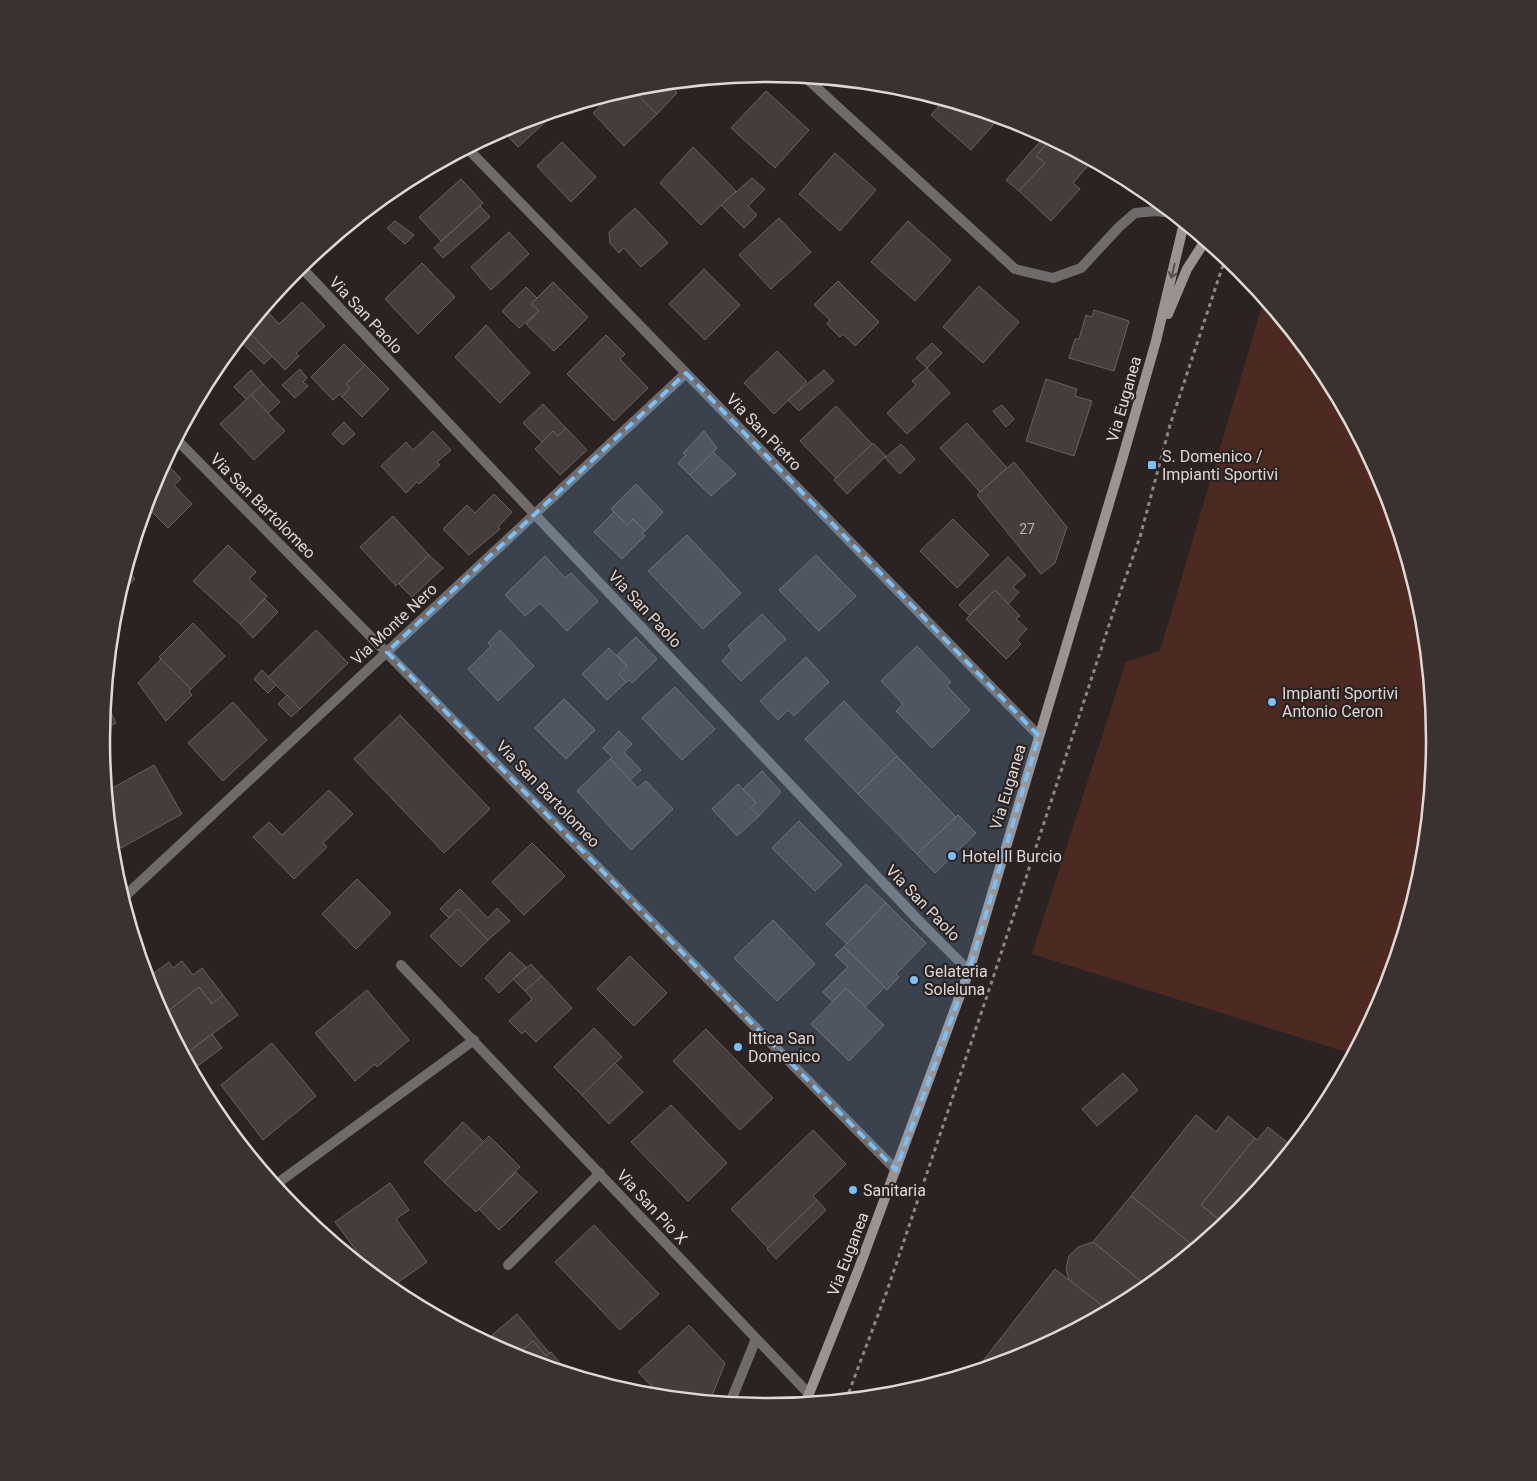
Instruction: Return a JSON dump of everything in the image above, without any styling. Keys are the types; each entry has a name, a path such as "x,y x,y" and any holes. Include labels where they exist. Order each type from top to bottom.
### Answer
{"street":[{"path":"813,84 1015,270 1053,278 1082,268 1118,227 1135,213 1160,211"},
{"name":"Via San Pietro","path":"472,153 1040,736"},
{"name":"Via Euganea","path":"808,1397 896,1170 969,970 1082,600 1156,340 1182,229"},
{"name":"Via Euganea","path":"1156,340 1187,269 1202,246"},
{"name":"Via San Paolo","path":"306,272 920,922 969,970"},
{"name":"Via Monte Nero","path":"129,893 686,373"},
{"name":"Via San Bartolomeo","path":"181,444 896,1170"},
{"name":"Via San Pio X","path":"401,964 756,1339 805,1397"},
{"path":"280,1181 474,1040"},
{"path":"508,1265 600,1173"},
{"path":"733,1397 756,1339"}],"path":[{"path":"848,1394 887,1291 1140,537 1170,425 1224,266"}],"highlighted area":[{"path":"686,373 1039,736 969,971 896,1170 873,1147 387,652"}],"shaded area":[{"name":"Impianti Sportivi Antonio Ceron","path":"1262,306 1291,340 1316,375 1359,449 1392,529 1414,612 1421,655 1425,697 1425,784 1414,869 1392,952 1359,1032 1348,1052 1032,954 1126,662 1160,651"}],"building":[{"path":"674,89 677,93 657,114 638,95"},
{"path":"766,91 809,130 775,168 731,128"},
{"path":"638,95 657,114 624,146 593,113 603,104"},
{"path":"940,105 995,123 971,150 931,115"},
{"path":"546,121 518,147 508,137"},
{"path":"562,142 596,177 571,202 537,166"},
{"path":"1040,142 1046,144 1036,156 1045,163 1019,191 1006,180"},
{"path":"1046,144 1088,166 1073,183 1080,189 1051,221 1019,191 1045,163 1036,156"},
{"path":"693,147 736,191 701,225 660,183"},
{"path":"835,153 876,190 840,231 799,194"},
{"path":"752,178 765,189 748,206 757,215 744,228 721,205"},
{"path":"461,179 483,203 441,241 419,217"},
{"path":"480,206 490,217 443,258 434,248"},
{"path":"635,208 668,243 641,267 624,248 619,253 610,243 609,232"},
{"path":"779,218 811,252 771,289 739,255"},
{"path":"395,221 414,235 405,244 387,228"},
{"path":"908,221 951,260 915,301 871,262"},
{"path":"509,232 529,254 491,290 471,267"},
{"path":"422,263 455,297 418,334 385,299"},
{"path":"704,269 740,305 705,340 669,304"},
{"path":"838,281 879,322 855,346 843,334 840,337 827,324 830,320 814,305"},
{"path":"553,282 588,317 554,351 526,324 539,311 531,304"},
{"path":"979,286 1019,322 983,363 943,327"},
{"path":"526,287 537,298 531,304 539,311 519,328 502,311"},
{"path":"302,302 325,326 296,353 299,356 285,370 251,334 269,313 279,324"},
{"path":"1094,310 1129,321 1114,371 1069,358 1075,339 1079,339 1086,315 1092,317"},
{"path":"486,325 530,373 500,403 455,357"},
{"path":"251,334 272,356 264,364 243,344"},
{"path":"606,335 625,354 620,359 648,388 614,421 567,374"},
{"path":"932,343 942,353 927,368 916,358"},
{"path":"344,344 365,365 346,384 350,388 342,397 340,394 333,400 311,377"},
{"path":"777,351 807,382 774,414 744,383"},
{"path":"365,365 389,389 362,417 342,397 350,388 346,384"},
{"path":"927,368 950,393 907,434 887,413 916,385 912,381"},
{"path":"300,369 307,378 303,382 308,386 295,398 282,385"},
{"path":"251,370 263,384 247,400 234,387"},
{"path":"824,370 834,381 799,411 788,400"},
{"path":"1046,379 1077,389 1075,396 1092,401 1074,456 1026,441"},
{"path":"263,384 280,402 268,413 251,395"},
{"path":"251,395 285,431 254,460 220,424"},
{"path":"543,404 566,428 558,436 553,431 542,442 523,423"},
{"path":"1002,405 1014,419 1006,427 993,411"},
{"path":"836,406 872,444 836,478 800,441"},
{"path":"344,422 355,434 343,445 332,434"},
{"path":"967,423 1007,468 980,492 940,448"},
{"path":"566,428 587,450 560,475 535,449 553,431 558,436"},
{"path":"433,431 451,450 437,462 440,465 406,493 381,466 406,442 413,450"},
{"path":"704,431 717,448 690,475 678,463 686,455 683,453"},
{"path":"873,443 886,456 847,494 834,480"},
{"path":"901,444 915,459 900,474 885,458"},
{"path":"713,452 736,474 711,496 690,475"},
{"path":"1014,462 1067,527 1055,563 1041,574 977,495"},
{"path":"170,467 181,479 174,485 192,504 168,528 152,512"},
{"path":"636,484 663,512 645,531 633,519 627,525 611,509"},
{"path":"494,494 512,512 498,527 500,529 469,555 443,529 467,505 475,513"},
{"path":"614,512 627,525 633,519 645,531 642,533 645,536 622,559 594,532"},
{"path":"393,516 429,555 396,586 360,547"},
{"path":"953,519 989,555 957,588 920,551"},
{"path":"687,535 741,593 703,629 648,571"},
{"path":"228,545 256,572 249,579 267,596 240,624 193,581"},
{"path":"429,555 443,568 412,597 399,584"},
{"path":"816,555 856,596 819,631 779,590"},
{"path":"545,556 565,578 571,573 598,601 567,631 540,603 525,616 505,595"},
{"path":"1008,557 1026,575 1013,587 1019,592 1008,604 995,590 969,615 959,605"},
{"path":"132,575 135,579 130,584"},
{"path":"995,590 1020,616 1016,619 1027,629 1017,640 1021,644 1006,659 966,619"},
{"path":"265,599 278,612 253,638 240,624"},
{"path":"762,614 786,639 741,681 722,661 732,650 728,646"},
{"path":"193,623 225,656 191,689 159,657"},
{"path":"316,630 348,663 300,709 268,677"},
{"path":"500,630 534,666 498,701 468,669 491,646 488,643"},
{"path":"636,637 657,659 632,683 629,680 626,682 619,674 627,666 617,655"},
{"path":"917,646 951,682 947,686 970,710 932,748 896,711 903,704 881,681"},
{"path":"609,648 627,666 619,674 626,682 607,700 582,674"},
{"path":"806,657 829,682 794,716 788,710 778,720 760,701"},
{"path":"161,659 191,689 189,692 192,695 166,721 138,683"},
{"path":"262,670 276,685 268,693 254,679"},
{"path":"675,687 715,729 682,760 642,718"},
{"path":"287,695 300,709 291,717 278,704"},
{"path":"564,699 595,730 566,759 535,728"},
{"path":"844,701 897,756 858,794 805,739"},
{"path":"233,702 267,740 223,781 188,743"},
{"path":"111,713 116,723 111,726"},
{"path":"400,715 490,809 444,853 354,759"},
{"path":"619,731 632,744 624,752 641,770 630,780 610,759 612,757 603,748"},
{"path":"897,756 956,817 917,854 858,794"},
{"path":"610,759 638,788 646,781 673,809 631,850 577,791"},
{"path":"154,765 182,814 121,848 116,826 112,788"},
{"path":"762,771 781,792 759,816 751,808 756,803 743,789"},
{"path":"738,784 756,803 751,808 759,816 737,836 712,809"},
{"path":"329,790 353,814 323,843 327,847 294,879 253,837 269,822 282,835"},
{"path":"958,815 976,833 935,873 917,854"},
{"path":"799,821 842,865 815,891 772,848"},
{"path":"532,843 565,876 524,915 492,882"},
{"path":"357,879 391,913 356,949 322,914"},
{"path":"866,884 886,903 847,944 826,924"},
{"path":"460,889 488,918 497,908 510,921 488,940 458,909 449,918 440,909"},
{"path":"886,903 926,943 896,974 899,977 887,990 844,947"},
{"path":"458,909 488,940 461,967 430,936"},
{"path":"773,920 815,964 777,1001 734,958"},
{"path":"844,947 885,987 865,1007 846,988 833,1002 823,992 848,967 835,955"},
{"path":"510,952 526,967 499,993 485,978"},
{"path":"630,956 667,993 634,1026 597,989"},
{"path":"182,961 193,975 202,968 223,995 212,1004 199,987 169,1010 154,973 169,962 173,968"},
{"path":"531,964 542,976 525,991 513,979"},
{"path":"542,976 572,1008 536,1042 525,1031 522,1034 509,1021 532,999 525,991"},
{"path":"199,987 212,1004 223,995 238,1015 189,1051 169,1010"},
{"path":"846,988 884,1025 849,1061 811,1024"},
{"path":"367,990 409,1040 377,1067 375,1064 355,1081 315,1033"},
{"path":"594,1028 622,1057 582,1095 554,1067"},
{"path":"706,1029 773,1098 740,1130 673,1061"},
{"path":"212,1034 222,1048 197,1066 189,1051"},
{"path":"272,1043 316,1096 263,1140 221,1085"},
{"path":"615,1063 643,1092 609,1124 582,1095"},
{"path":"1123,1073 1138,1090 1097,1126 1082,1109"},
{"path":"671,1105 727,1163 688,1201 631,1142"},
{"path":"1196,1115 1216,1132 1228,1116 1255,1138 1201,1205 1219,1219 1191,1244 1131,1196"},
{"path":"463,1122 484,1142 444,1182 424,1162"},
{"path":"1268,1127 1289,1144 1234,1206 1219,1219 1201,1205 1255,1138 1257,1140"},
{"path":"813,1130 846,1164 813,1196 817,1200 768,1248 731,1209"},
{"path":"489,1136 520,1167 476,1212 444,1182"},
{"path":"516,1172 537,1192 499,1230 479,1209"},
{"path":"390,1183 409,1210 396,1219 427,1262 397,1283 361,1257 335,1222"},
{"path":"1131,1196 1190,1243 1169,1263 1142,1282 1093,1242"},
{"path":"817,1200 826,1210 776,1259 767,1249"},
{"path":"594,1225 659,1294 620,1330 555,1262"},
{"path":"1093,1242 1142,1282 1103,1306 1069,1280 1066,1269 1069,1256 1078,1247"},
{"path":"1055,1269 1103,1306 1060,1331 981,1364"},
{"path":"517,1314 550,1354 546,1356 533,1341 522,1350 494,1338 492,1335"},
{"path":"689,1325 725,1363 712,1396 654,1388 638,1372"},
{"path":"533,1341 546,1356 551,1352 562,1365 557,1364 522,1350"}],"place":[{"name":"S. Domenico / Impianti Sportivi","path":"1152,465"},
{"name":"Impianti Sportivi Antonio Ceron","path":"1272,702"},
{"name":"Hotel Il Burcio","path":"952,856"},
{"name":"Gelateria Soleluna","path":"914,980"},
{"name":"Ittica San Domenico","path":"738,1047"},
{"name":"Sanitaria","path":"853,1190"}]}
